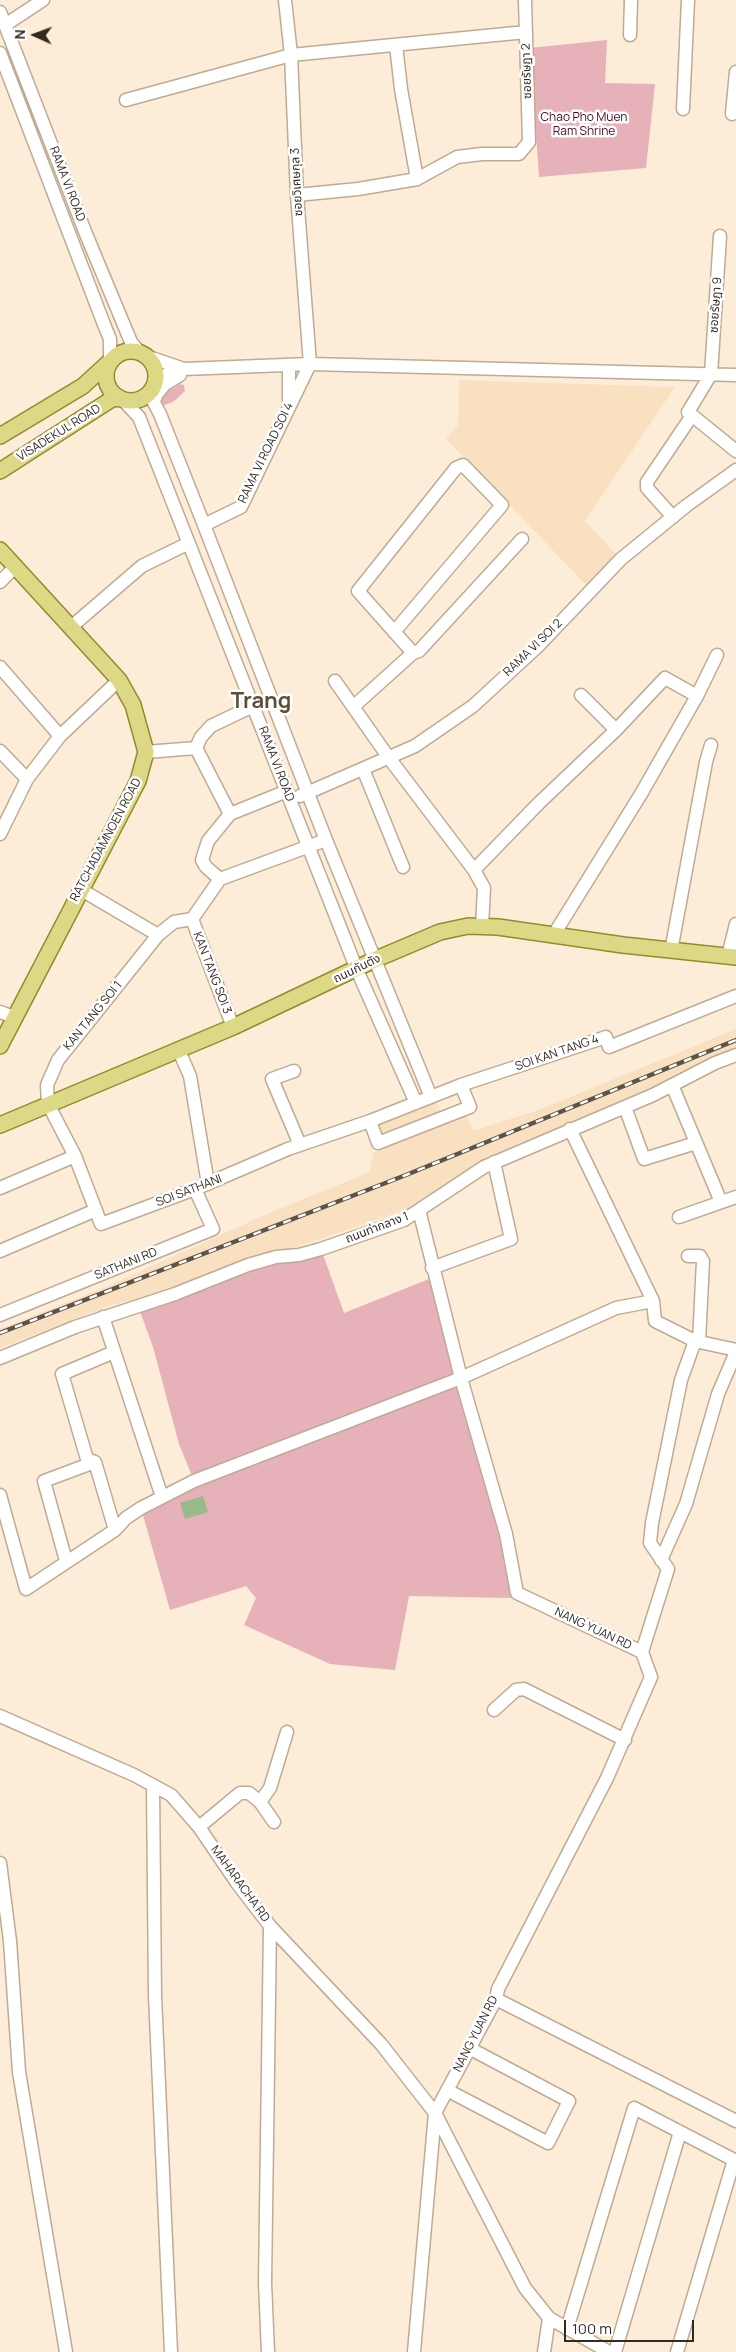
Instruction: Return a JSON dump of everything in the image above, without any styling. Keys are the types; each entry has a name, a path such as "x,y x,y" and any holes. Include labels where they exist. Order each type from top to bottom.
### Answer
{"main road":[{"path":"0,436 83,386 110,362 122,352 130,350 143,354 155,369 156,378 152,397 135,401 121,399 108,386 106,369 110,362"},
{"name":"VISADEKUL ROAD","path":"0,471 112,399 121,399"},
{"name":"RATCHADAMNOEN ROAD","path":"0,550 119,680 134,705 146,752 138,781 80,889 7,1014 0,1046"},
{"name":"ถนนกันตัง","path":"0,1125 179,1051 357,970 374,960 440,932 482,926 672,951 732,956"}],"street":[{"path":"5,25 43,0"},
{"name":"ซอยวิเศษกุล 3","path":"285,0 291,55 298,195 310,364"},
{"name":"ซอยรัษฏา 2","path":"417,179 457,157 482,154 519,154 530,142 525,0"},
{"path":"630,35 631,0"},
{"path":"682,109 688,0"},
{"name":"RAMA VI ROAD","path":"0,12 90,243 131,342 143,354"},
{"path":"126,100 291,55 526,32"},
{"path":"298,195 358,190 417,179 400,89 396,45"},
{"name":"RAMA VI ROAD","path":"0,53 110,339 110,362"},
{"path":"732,114 736,72"},
{"name":"ซอยรัษฎา 9","path":"711,374 720,236"},
{"path":"143,354 184,369"},
{"path":"156,378 184,369 310,364 736,375"},
{"name":"RAMA VI ROAD SOI 4","path":"204,525 242,507 310,364"},
{"path":"289,365 289,405"},
{"path":"152,397 165,384 178,378 184,369"},
{"path":"711,374 688,408 688,412 691,417 736,451"},
{"name":"RAMA VI ROAD","path":"152,397 204,525 326,840 431,1097"},
{"name":"RAMA VI ROAD","path":"121,399 139,417 357,970 416,1103"},
{"path":"673,517 647,488 647,482 691,417"},
{"path":"394,632 502,505 463,465 456,468 358,592 394,632 413,653"},
{"name":"RAMA VI SOI 2","path":"230,814 288,796 308,793 415,746 473,706 538,646 621,559 736,470"},
{"path":"353,707 413,653 419,651 522,539"},
{"path":"71,627 142,566 189,543"},
{"path":"0,582 16,566"},
{"path":"553,936 641,794 698,696 716,655"},
{"path":"0,667 60,736"},
{"path":"474,870 539,802 616,730 665,678 698,696"},
{"path":"0,834 27,779 60,736 119,680"},
{"path":"335,681 389,758 474,870 484,888 482,926"},
{"path":"581,695 616,730"},
{"path":"196,748 201,737 211,726 253,706"},
{"path":"672,951 706,762 711,745"},
{"path":"146,752 196,748"},
{"path":"196,748 230,814 208,841 202,860 206,867 220,879"},
{"path":"0,750 27,779"},
{"path":"362,770 403,867"},
{"path":"192,919 220,879 326,840"},
{"path":"80,889 158,935"},
{"name":"KAN TANG SOI 1","path":"48,1104 47,1085 58,1060 158,935 174,922 192,919"},
{"name":"KAN TANG SOI 3","path":"192,919 233,1027"},
{"path":"732,956 736,924"},
{"name":"SOI KAN TANG 4","path":"399,1110 462,1085 606,1037 609,1046 736,996"},
{"path":"179,1051 190,1076 208,1184"},
{"name":"ถนนท่ากลาง 1","path":"0,1358 255,1263 328,1247 404,1220 459,1182 494,1162 625,1107 736,1055"},
{"path":"294,1071 272,1080 300,1145"},
{"path":"370,1121 378,1143 415,1129 470,1107 462,1085"},
{"path":"672,1085 721,1202"},
{"path":"0,1251 96,1210 75,1156 48,1104"},
{"path":"625,1107 644,1159 696,1143"},
{"name":"SOI SATHANI","path":"96,1210 101,1224 208,1184 300,1145 399,1110"},
{"path":"570,1129 652,1301 655,1321 697,1341 736,1351 718,1394 686,1504 661,1560"},
{"path":"0,1188 75,1156"},
{"path":"432,1268 511,1239 494,1162"},
{"name":"SATHANI RD","path":"0,1315 212,1229 195,1189"},
{"path":"679,1217 736,1197"},
{"name":"NANG YUAN RD","path":"419,1210 461,1378 506,1534 517,1593 642,1652 651,1677 625,1740 498,1989 496,1999 435,2113"},
{"path":"642,1652 668,1569 650,1543 652,1523 681,1380 697,1341 703,1261 700,1256 688,1256"},
{"path":"0,1496 26,1588 115,1530 126,1518 194,1481 461,1378 616,1308 652,1301"},
{"path":"104,1318 162,1498"},
{"path":"95,1462 87,1459 62,1374 114,1352"},
{"path":"95,1462 115,1530"},
{"path":"66,1561 44,1481 95,1462"},
{"path":"494,1710 516,1690 524,1689 625,1740"},
{"name":"MAHARACHA RD","path":"0,1716 134,1775 171,1795 199,1827 236,1883 270,1926 381,2044 435,2113 525,2288 549,2318 609,2352"},
{"path":"260,1802 270,1788 287,1732"},
{"path":"153,1786 155,1996 171,2352"},
{"path":"199,1827 240,1793 249,1793 260,1802 274,1822"},
{"path":"0,1862 10,1941 19,2072 66,2352"},
{"path":"268,2352 265,2273 270,1926"},
{"path":"496,1999 736,2121"},
{"path":"447,2090 548,2143 569,2101 469,2048"},
{"path":"567,2329 634,2108 734,2160 677,2352"},
{"path":"414,2352 435,2113"},
{"path":"615,2352 680,2132"},
{"path":"544,2352 549,2318"}],"shaded area":[{"path":"459,380 675,387 585,521 618,556 587,586 446,439 458,425"},
{"path":"736,1029 736,1051 417,1206 155,1295 111,1305 0,1348 0,1329 103,1288 269,1213 370,1172 373,1153 466,1114 473,1131 541,1109"},
{"path":"436,1101 442,1115 379,1137 375,1124"},
{"path":"203,1496 208,1512 185,1519 180,1503"}],"green space":[{"name":"Chao Pho Muen Ram Shrine","path":"607,40 605,83 655,84 646,168 539,177 530,48"},
{"path":"180,384 184,385 185,391 173,402 161,406 160,396"},
{"path":"321,1249 344,1313 434,1277 517,1593 510,1598 409,1596 395,1670 330,1664 244,1625 256,1598 246,1586 170,1610 141,1508 194,1481 179,1444 153,1347 138,1306"}],"railway":[{"path":"0,1333 406,1175 736,1040"}],"district":[{"name":"Trang","path":"261,702"}]}
